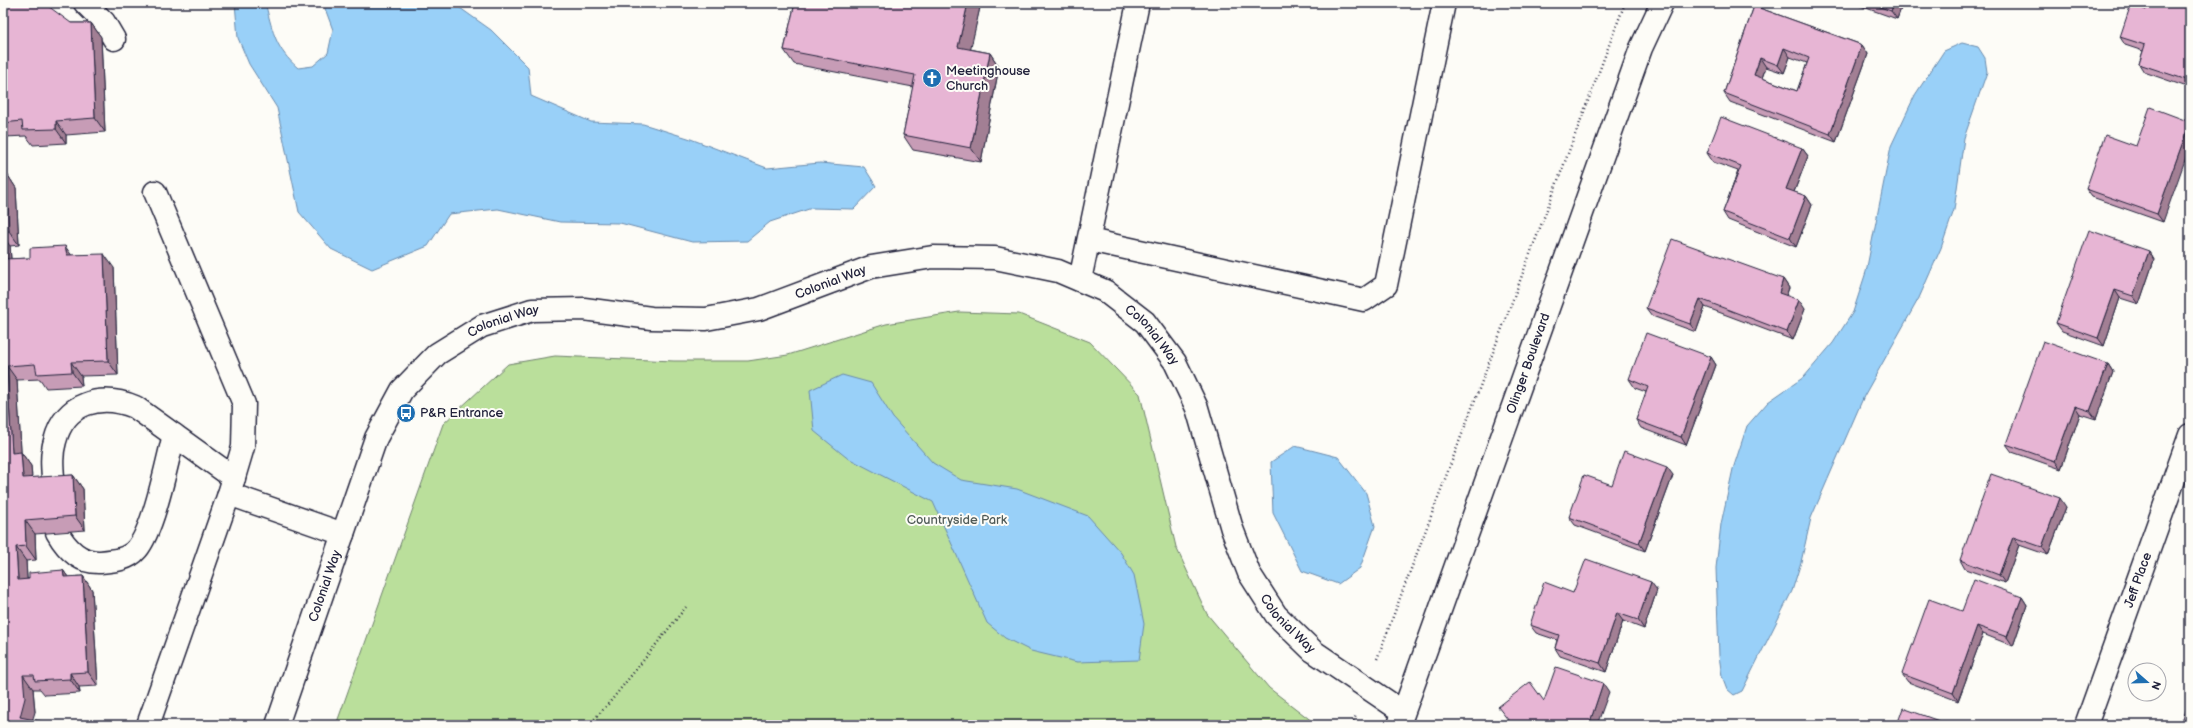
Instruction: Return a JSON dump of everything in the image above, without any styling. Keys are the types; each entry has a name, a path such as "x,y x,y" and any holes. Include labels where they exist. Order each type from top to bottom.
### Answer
{"street":[{"path":"85,3 104,22 114,39"},
{"path":"1080,280 1138,3"},
{"path":"1088,240 1364,300 1386,285 1444,3"},
{"name":"Olinger Boulevard","path":"1401,719 1639,56 1662,3"},
{"path":"148,725 231,486 243,447 244,404 155,192"},
{"name":"Colonial Way","path":"277,725 376,438 402,390 437,354 482,326 532,310 584,309 650,318 706,319 759,309 871,267 933,258 995,258 1058,271 1104,291 1145,322 1175,362 1197,408 1232,529 1249,574 1276,615 1313,651 1366,687 1401,719"},
{"path":"54,490 52,461 55,441 64,420 80,405 102,400 124,402 136,407 174,435 231,486 343,534"},
{"path":"57,532 65,546 78,556 97,562 119,560 136,549 149,527 174,435"},
{"name":"Jeff Place","path":"2086,725 2190,435"}],"path":[{"path":"1352,725 1624,3"},
{"path":"589,725 610,702 686,607"}],"green space":[{"name":"Countryside Park","path":"959,312 1019,314 1090,342 1140,394 1176,547 1207,614 1269,688 1317,725 336,725 443,424 508,364 555,356 674,361 748,361 788,355 886,324"}],"water":[{"path":"235,3 267,3 266,6 276,40 285,54 298,68 313,66 328,53 333,30 323,3 453,3 491,30 528,67 531,96 591,122 643,124 688,138 767,168 820,163 864,167 876,186 854,209 812,208 770,222 747,241 692,242 620,223 560,222 498,209 449,214 428,246 372,269 331,249 299,212 277,108 249,64 238,38"},
{"path":"1962,43 1978,47 1985,58 1987,72 1964,138 1954,210 1941,248 1919,298 1864,396 1811,518 1801,562 1792,591 1742,691 1734,695 1727,689 1722,676 1719,656 1716,568 1721,524 1733,469 1747,426 1768,402 1804,377 1833,343 1853,312 1866,272 1891,146 1915,95 1944,51"},
{"path":"842,375 871,383 893,418 933,463 961,480 1017,489 1088,516 1121,553 1134,575 1144,624 1139,660 1077,662 1031,651 1005,638 987,623 933,502 846,457 814,431 810,390"},
{"path":"1295,446 1338,457 1366,493 1375,526 1360,568 1338,584 1302,571 1273,513 1271,462"}],"building":[{"path":"3,3 44,3 71,23 91,23 95,118 56,121 56,129 23,130 22,121 3,123"},
{"name":"Meetinghouse Church","path":"795,3 968,3 958,47 990,53 971,148 903,135 915,75 784,50"},
{"path":"1869,3 1894,3 1891,11"},
{"path":"2149,3 2190,3 2190,81 2139,64 2145,45 2120,37 2131,4 2146,10"},
{"path":"1754,6 1862,45 1830,134 1724,93","holes":["1784,48 1809,58 1797,91 1754,75 1760,58 1778,65"]},
{"path":"2150,107 2190,122 2157,214 2086,189 2105,135 2136,146"},
{"path":"1721,117 1802,148 1786,189 1806,196 1790,238 1723,212 1741,166 1707,153"},
{"path":"3,174 6,174 9,231 3,232"},
{"path":"2089,230 2149,251 2133,296 2115,290 2098,338 2056,323"},
{"path":"1672,239 1783,279 1779,293 1799,300 1787,332 1700,299 1690,324 1646,308"},
{"path":"65,246 67,255 104,254 108,361 71,362 72,372 37,374 35,364 7,366 12,453 21,452 23,478 73,475 75,516 25,520 26,546 16,547 18,580 29,579 29,573 63,570 64,577 83,576 88,672 70,673 70,679 35,681 34,675 23,675 25,698 20,717 59,725 3,725 3,259 30,258 30,248"},
{"path":"1646,333 1711,357 1681,437 1636,420 1648,387 1629,379"},
{"path":"2043,341 2108,364 2090,411 2075,406 2055,461 2006,444"},
{"path":"1624,451 1667,467 1639,543 1569,517 1584,475 1612,485"},
{"path":"1991,474 2060,498 2042,547 2013,537 1999,575 1960,560"},
{"path":"1586,559 1651,582 1638,620 1617,613 1600,663 1555,648 1559,635 1530,625 1544,582 1573,593"},
{"path":"1974,579 2022,597 2007,637 1977,626 1953,693 1902,674 1929,599 1962,611"},
{"path":"1556,667 1603,683 1589,725 1512,725 1498,707 1530,682 1544,701"},
{"path":"2190,699 2190,725 2181,725"},
{"path":"1903,708 1950,725 1897,725"}],"place":[{"name":"Meetinghouse Church","path":"932,78"},
{"name":"P&R Entrance","path":"406,413"}]}
